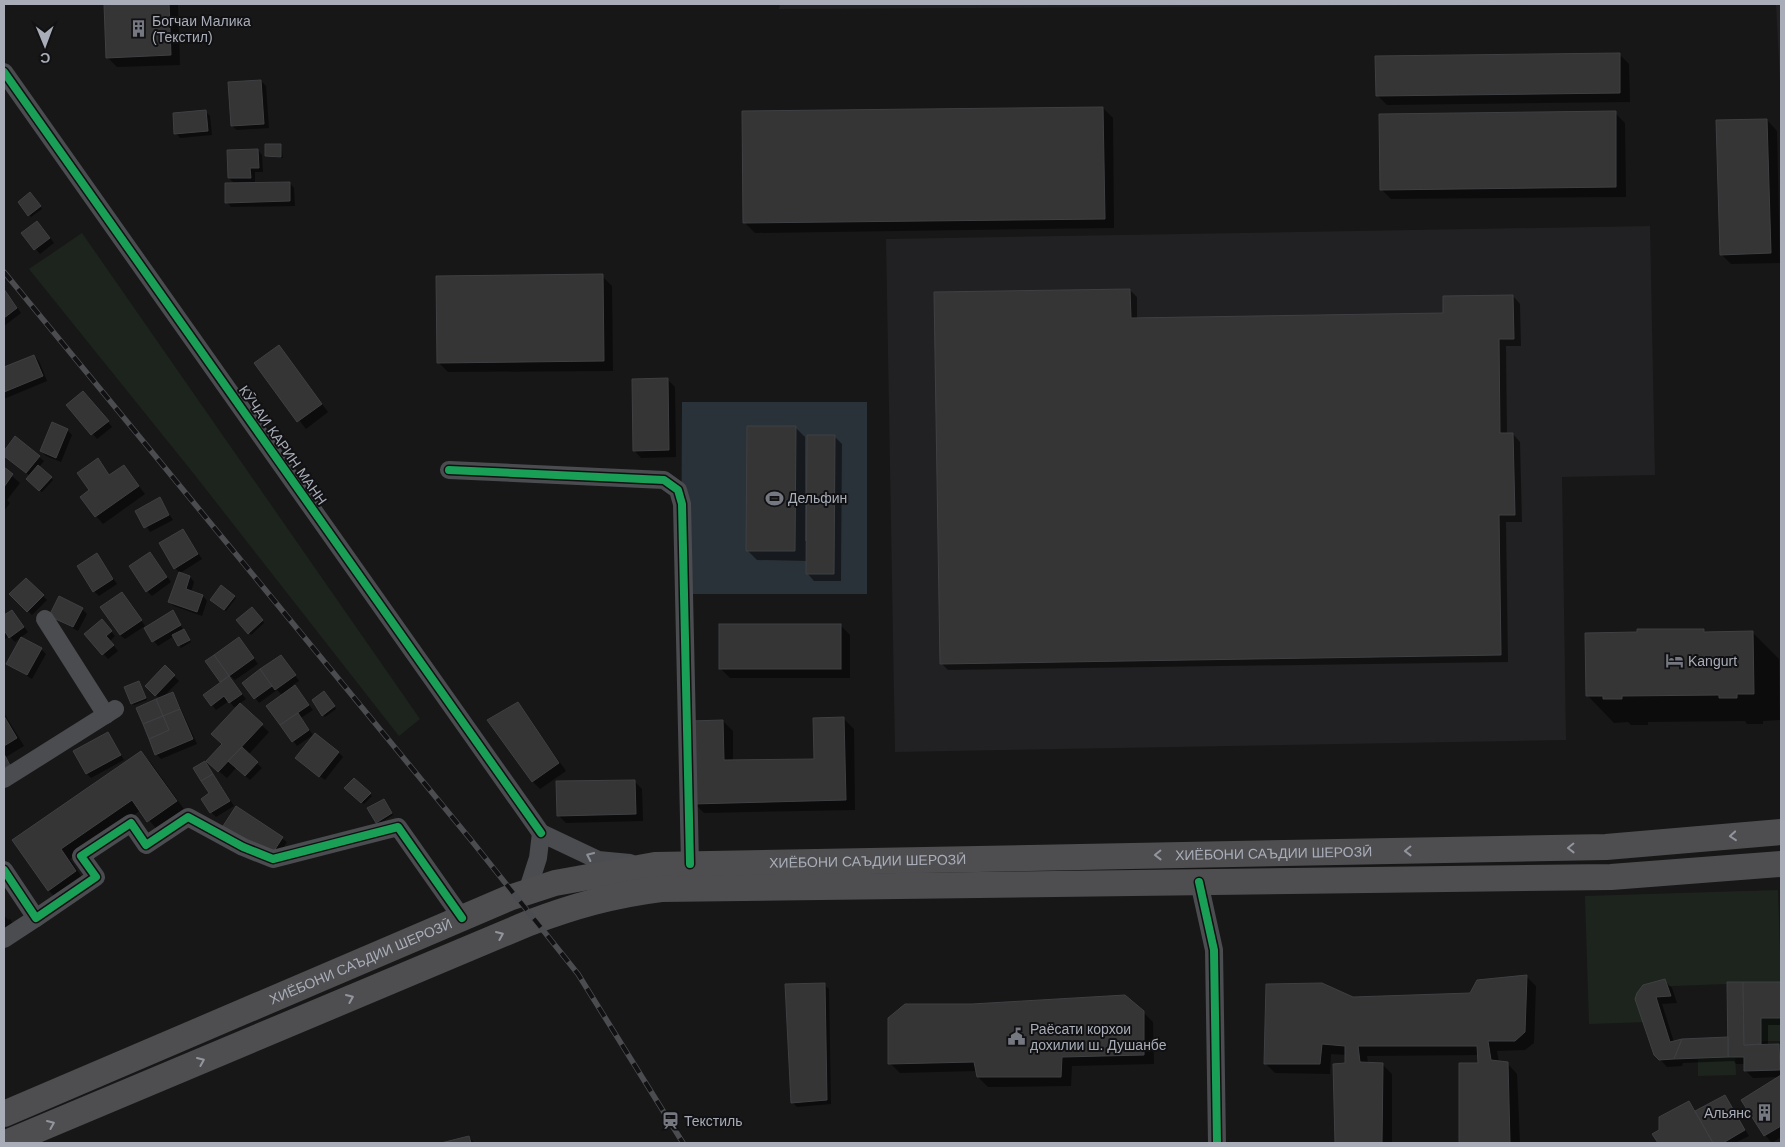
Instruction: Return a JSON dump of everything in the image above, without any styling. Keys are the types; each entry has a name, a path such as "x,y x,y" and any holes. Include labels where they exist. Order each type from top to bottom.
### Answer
{"highway":[{"name":"ХИЁБОНИ САЪДИИ ШЕРОЗӢ","path":"4,1114 527,892 555,883 655,865 1606,847 1781,832"},
{"name":"ХИЁБОНИ САЪДИИ ШЕРОЗӢ","path":"6,1143 529,923 601,899 661,889 1611,877 1780,865"}],"street":[{"name":"КӮЧАИ КАРИН МАНН","path":"4,72 541,832 598,860 655,865"},
{"path":"449,470 664,480 678,490 682,504 690,864"},
{"path":"4,779 110,712 45,619"},
{"path":"4,939 96,877 81,856 131,823 146,845 188,817 243,847 272,859 398,827 462,918"},
{"path":"527,892 538,858 541,832"},
{"path":"4,870 36,918"},
{"path":"1199,882 1214,950 1217,1143"}],"shaded area":[{"path":"780,4 1706,4 779,9"},
{"path":"1776,4 1781,4 1780,81"},
{"path":"1650,226 1655,475 1562,477 1566,740 895,752 886,239"},
{"path":"82,233 420,719 399,736 194,474 29,269"},
{"name":"Дельфин","path":"682,402 867,402 867,594 681,594"},
{"path":"1778,890 1781,982 1647,987 1648,1022 1589,1024 1585,896"},
{"path":"1781,1015 1781,1041 1753,1041 1753,1016"},
{"path":"1735,1052 1736,1075 1698,1076 1698,1053"}],"building":[{"name":"Богчаи Малика (Текстил)","path":"104,4 169,4 171,55 106,58"},
{"path":"1620,53 1620,93 1376,96 1375,56"},
{"path":"261,80 264,124 231,126 228,82"},
{"path":"1103,107 1105,219 743,223 742,111"},
{"path":"206,110 208,131 174,134 173,113"},
{"path":"1616,111 1616,187 1380,190 1379,114"},
{"path":"1767,119 1771,253 1720,255 1716,120"},
{"path":"265,144 281,144 281,157 265,156"},
{"path":"258,149 259,168 250,168 251,178 228,178 227,150"},
{"path":"290,182 290,201 225,203 225,183"},
{"path":"30,192 41,206 28,216 18,202"},
{"path":"37,221 50,238 34,250 21,233"},
{"path":"603,274 604,361 437,363 436,276"},
{"path":"4,289 17,308 4,318"},
{"path":"1130,289 1131,318 1443,313 1443,296 1513,295 1514,339 1499,339 1500,433 1513,433 1515,515 1499,515 1501,655 940,664 934,292"},
{"path":"279,345 322,404 297,422 254,363"},
{"path":"34,355 43,376 4,392 4,367"},
{"path":"668,378 669,450 633,451 632,379"},
{"path":"83,391 109,421 91,435 66,405"},
{"path":"52,422 68,429 56,458 40,451"},
{"path":"747,426 796,426 795,551 746,551"},
{"path":"807,435 835,435 834,574 806,574"},
{"path":"15,436 40,456 26,473 4,456 4,451"},
{"path":"98,458 109,475 124,465 139,486 95,517 80,497 89,490 77,473"},
{"path":"38,465 52,477 39,491 26,479"},
{"path":"4,467 13,474 4,487"},
{"path":"160,497 169,515 144,528 135,511"},
{"path":"183,529 198,554 174,569 159,543"},
{"path":"150,552 167,577 146,592 129,566"},
{"path":"97,553 113,579 93,592 77,566"},
{"path":"179,572 190,576 186,589 203,595 197,612 168,602"},
{"path":"26,578 44,595 27,612 9,594"},
{"path":"221,585 235,596 224,610 210,600"},
{"path":"122,592 142,620 120,635 100,607"},
{"path":"59,596 83,608 73,627 49,616"},
{"path":"252,607 263,620 248,634 236,620"},
{"path":"12,610 24,627 9,638 4,630 4,615"},
{"path":"173,610 181,625 152,642 144,628"},
{"path":"102,619 112,631 106,636 114,645 102,655 84,634"},
{"path":"719,624 841,624 841,669 719,669"},
{"path":"184,629 190,640 178,646 172,635"},
{"path":"1637,629 1704,629 1704,632 1753,631 1754,694 1737,694 1737,698 1719,698 1719,695 1622,696 1622,699 1603,699 1603,696 1586,696 1585,633 1637,632"},
{"path":"21,637 42,648 27,675 6,664"},
{"path":"239,637 254,658 229,676 214,655"},
{"path":"214,655 229,676 220,682 205,661"},
{"path":"281,655 296,675 275,690 260,669"},
{"path":"165,665 175,675 155,696 145,686"},
{"path":"260,669 272,686 254,699 242,683"},
{"path":"229,676 242,694 229,703 224,696 211,706 203,695"},
{"path":"139,681 146,698 131,704 124,687"},
{"path":"295,685 309,705 280,725 266,706"},
{"path":"324,691 335,706 322,716 312,700"},
{"path":"173,692 180,709 163,716 156,699"},
{"path":"156,699 163,716 143,724 136,708"},
{"path":"518,702 559,763 532,782 487,720"},
{"path":"240,703 263,724 218,772 206,761 222,744 211,734"},
{"path":"180,709 193,739 155,755 149,739 169,730 163,716"},
{"path":"298,713 309,730 292,742 280,725"},
{"path":"4,716 17,738 4,746"},
{"path":"163,716 169,730 149,739 143,724"},
{"path":"844,717 846,800 692,804 691,721 723,720 724,760 814,759 813,718"},
{"path":"108,732 121,755 86,774 73,751"},
{"path":"315,733 339,752 319,777 295,758"},
{"path":"242,747 258,762 245,776 228,761"},
{"path":"141,751 177,801 147,822 132,800 61,849 76,871 48,891 12,840"},
{"path":"4,754 10,765 4,768"},
{"path":"205,761 213,774 201,781 193,768"},
{"path":"213,774 230,801 210,813 201,799 209,793 201,781"},
{"path":"354,778 371,793 361,803 344,788"},
{"path":"635,780 636,814 557,816 556,781"},
{"path":"384,799 392,813 376,823 367,808"},
{"path":"236,806 283,837 270,857 223,826"},
{"path":"1527,975 1525,1032 1515,1041 1488,1041 1491,1060 1508,1062 1510,1143 1459,1143 1459,1063 1478,1063 1477,1046 1358,1046 1360,1062 1383,1063 1382,1143 1335,1143 1333,1064 1345,1063 1345,1046 1322,1044 1320,1064 1264,1064 1266,984 1322,983 1353,997 1470,993 1477,980"},
{"path":"1665,979 1671,996 1656,997 1670,1042 1682,1039 1674,1059 1659,1060 1654,1055 1635,999 1643,985"},
{"path":"1727,982 1743,982 1744,1045 1779,1044 1780,1070 1744,1071 1744,1057 1728,1057"},
{"path":"1743,982 1781,982 1781,1018 1761,1018 1761,1044 1744,1045"},
{"path":"825,983 827,1100 791,1103 785,984"},
{"name":"Раёсати корхои дохилии ш. Душанбе","path":"1125,995 1144,1011 1144,1055 1062,1057 1061,1077 977,1077 974,1062 888,1064 888,1018 905,1004 972,1004"},
{"path":"1728,1037 1728,1057 1674,1059 1682,1039"},
{"name":"Альянс","path":"1781,1075 1781,1126 1764,1136 1741,1100"},
{"path":"1725,1095 1745,1130 1723,1143 1713,1143 1695,1111"},
{"path":"1689,1101 1713,1143 1658,1143 1652,1134 1659,1130 1659,1117"},
{"path":"469,1136 471,1143 441,1143"}],"railway":[{"path":"4,272 471,840 578,974 683,1143"}],"cycle path":[{"path":"4,72 541,833"},
{"path":"449,470 664,480 678,490 682,504 690,864"},
{"path":"4,870 36,918 96,877 81,856 131,823 146,845 188,817 243,847 273,859 398,827 462,918"},
{"path":"1199,882 1214,950 1217,1143"}],"place":[{"name":"Богчаи Малика (Текстил)","path":"138,29"},
{"name":"Дельфин","path":"774,498"},
{"name":"Kangurt","path":"1674,661"},
{"name":"Раёсати корхои дохилии ш. Душанбе","path":"1016,1037"},
{"name":"Альянс","path":"1765,1113"},
{"name":"Текстиль","path":"670,1121"}]}
